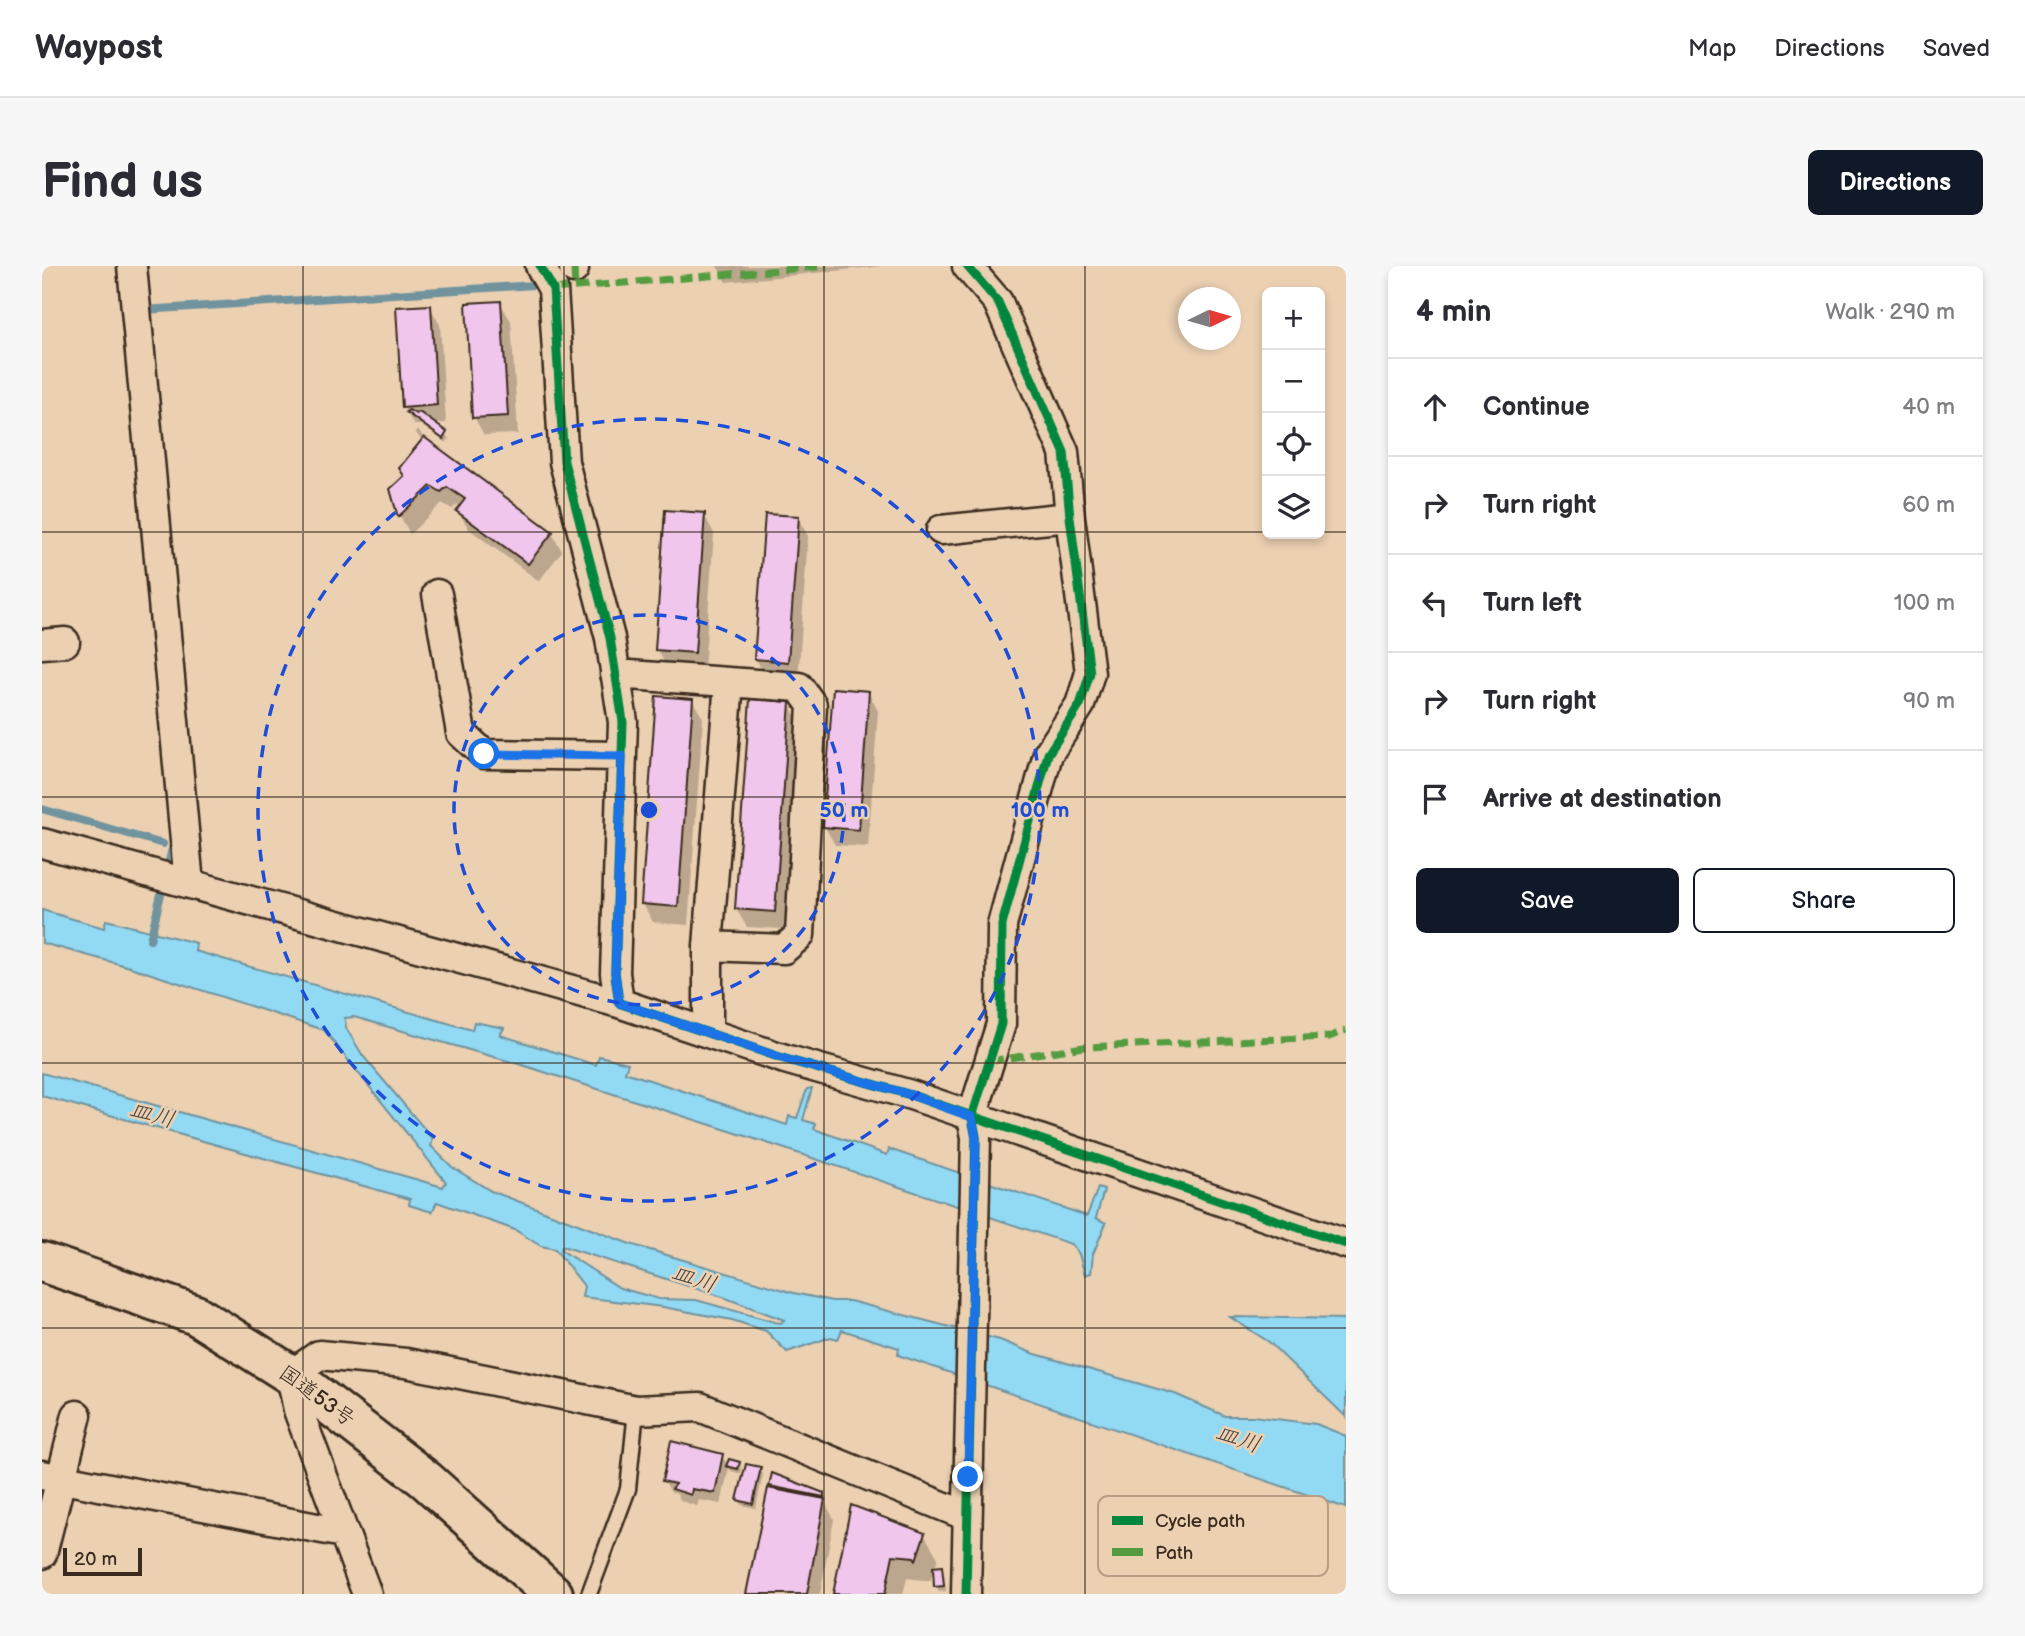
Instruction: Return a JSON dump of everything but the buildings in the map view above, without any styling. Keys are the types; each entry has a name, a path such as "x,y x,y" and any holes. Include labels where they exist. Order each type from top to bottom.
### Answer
{"highway":[{"name":"国道53号","path":"42,1262 196,1315 291,1375 426,1480 553,1594"}],"street":[{"path":"132,266 189,884"},
{"path":"540,266 553,289 564,462 610,638 623,722 615,973 619,1003"},
{"path":"966,1594 974,1127 1001,1024 1002,925 1048,754 1080,705 1090,673 1064,452 998,302 967,266"},
{"path":"941,530 1070,517"},
{"path":"437,594 461,733 484,754 622,756"},
{"path":"615,674 799,687 812,705 800,935 784,949 708,946"},
{"path":"708,1031 708,946 729,682"},
{"path":"42,843 619,1003 785,1059 911,1095 974,1127 1346,1244"},
{"path":"367,1594 298,1410 291,1375 319,1356 407,1363 636,1410 699,1407 967,1516"},
{"path":"42,1554 51,1476 76,1415"},
{"path":"51,1476 343,1533"}],"lane":[{"path":"589,1594 628,1489 636,1410"}],"water":[{"name":"皿川","path":"42,910 104,928 106,920 196,943 195,951 472,1030 474,1022 504,1028 500,1035 596,1065 599,1056 628,1063 625,1072 787,1125 789,1116 797,1118 807,1089 812,1088 803,1120 816,1124 814,1129 887,1155 889,1149 1087,1216 1098,1188 1104,1190 1096,1218 1106,1223 1093,1254 1091,1273 1085,1275 1079,1254 1071,1244 522,1065 354,1017 345,1018 346,1028 363,1056 433,1139 431,1146 452,1167 491,1191 630,1244 794,1293 832,1301 850,1301 1000,1340 1032,1353 1175,1394 1225,1416 1253,1416 1316,1424 1346,1436 1346,1508 1328,1502 1328,1496 1311,1496 898,1355 899,1348 842,1330 838,1339 831,1337 787,1352 766,1331 732,1320 663,1307 582,1297 584,1286 555,1249 541,1246 515,1230 437,1202 432,1212 409,1205 410,1199 42,1096 42,1073 443,1187 446,1182 324,1030 130,967 42,943","holes":["562,1246 723,1297 784,1320 781,1323 775,1322 696,1300 659,1299 620,1288 561,1250"]},
{"path":"1230,1317 1346,1319 1346,1417 1269,1342"}],"waterway":[{"path":"144,310 535,285"},
{"path":"42,809 163,844"},
{"path":"150,940 174,840"}],"marked path":[{"path":"553,289 827,266"},
{"path":"574,269 575,287"},
{"path":"989,1061 1084,1047 1329,1037 1346,1030"}],"cycle path":[{"path":"540,266 553,289 564,462 610,638 623,722 615,973 619,1003 785,1059 911,1095 1346,1244"},
{"path":"966,1594 976,1137 972,1117 1001,1024 1002,925 1048,754 1080,705 1090,673 1064,452 998,302 967,266"}],"route":[{"path":"484,754 622,756 615,973 619,1003 785,1059 911,1095 972,1117 976,1138 968,1477"}]}
